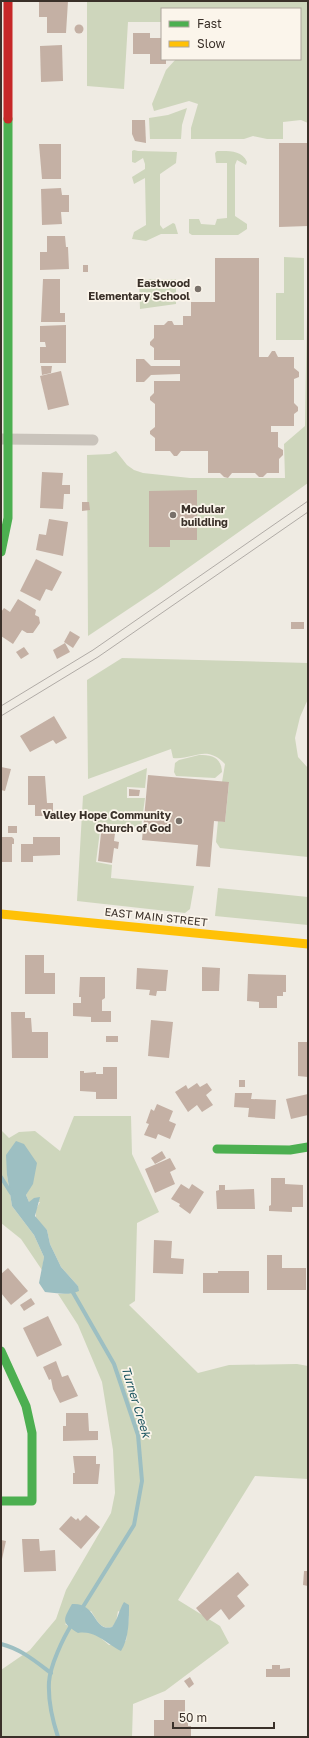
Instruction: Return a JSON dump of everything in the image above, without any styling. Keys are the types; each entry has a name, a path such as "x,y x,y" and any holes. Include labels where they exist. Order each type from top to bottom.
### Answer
{"street":[{"path":"1,552 8,518 4,439 4,247 8,1"},
{"path":"4,439 93,440"},
{"name":"EAST MAIN STREET","path":"1,914 308,944"},
{"path":"217,1148 290,1150 308,1147"},
{"path":"1,1351 26,1406 32,1433 32,1501 1,1501"}],"green space":[{"path":"87,1 308,1 308,123 301,120 283,122 283,139 267,139 253,136 244,139 191,139 191,128 198,104 189,101 154,111 152,104 166,70 175,60 301,60 301,8 161,8 161,22 128,22 124,89 87,86"},
{"path":"187,108 182,125 181,139 150,139 149,118 168,115"},
{"path":"132,151 177,152 176,163 160,174 160,225 163,229 173,223 175,224 178,234 161,234 146,241 132,239 134,232 146,225 145,178 134,184 132,177 145,169 145,164 143,158 135,163 132,162"},
{"path":"217,151 230,151 238,153 245,158 247,162 246,165 237,160 235,165 235,216 247,224 247,229 238,235 192,235 189,233 189,219 199,219 201,224 215,225 217,219 227,218 227,163 216,163 215,153"},
{"path":"308,246 308,483 157,590 88,636 87,455 110,454 116,451 127,465 134,470 143,473 190,478 285,478 284,444 305,426"},
{"path":"284,257 304,258 304,340 276,340 276,293 284,293"},
{"path":"139,279 176,279 176,304 140,309"},
{"path":"122,658 308,663 308,699 300,717 295,738 298,757 308,768 308,857 220,848 216,842 218,821 225,822 229,783 222,782 225,764 212,755 200,754 173,758 171,749 88,779 87,680"},
{"path":"199,755 212,756 218,760 222,772 215,778 176,776 174,772 175,763 179,760"},
{"path":"147,768 145,788 127,787 127,798 145,798 141,828 101,823 96,862 112,865 111,878 194,886 190,909 185,913 77,901 83,796"},
{"path":"218,888 308,897 308,925 215,916"},
{"path":"74,1116 131,1116 132,1154 159,1212 137,1223 135,1301 129,1305 198,1373 229,1365 297,1364 308,1366 308,1479 255,1476 178,1600 220,1626 229,1643 165,1691 133,1704 132,1737 1,1737 1,1670 30,1650 56,1619 66,1590 111,1513 115,1493 113,1450 102,1382 78,1325 58,1294 74,1293 78,1286 61,1267 50,1244 47,1230 36,1219 36,1209 40,1202 29,1202 26,1195 30,1187 7,1175 12,1206 34,1235 44,1257 42,1270 21,1239 1,1223 1,1130 9,1138 19,1132 35,1131 60,1151","holes":["91,1611 99,1624 108,1628 112,1627 116,1622 118,1611 129,1616 126,1641 109,1645 96,1634 78,1632 65,1624"]}],"water":[{"path":"16,1141 24,1144 37,1163 33,1184 26,1195 29,1202 34,1198 40,1197 35,1216 47,1230 50,1244 61,1267 78,1286 79,1291 75,1293 66,1294 45,1292 39,1283 44,1257 34,1235 12,1206 7,1175 6,1155"},
{"path":"124,1602 129,1605 129,1623 126,1640 121,1651 101,1638 90,1634 78,1633 66,1624 66,1614 72,1604 86,1607 101,1625 112,1627"}],"building":[{"path":"39,1 68,1 66,33 47,33 47,17 39,17"},
{"path":"79,24 84,29 79,34 74,29"},
{"path":"133,33 150,33 150,38 161,38 161,60 166,60 166,64 150,64 150,54 133,54"},
{"path":"62,45 63,81 41,82 40,46"},
{"path":"132,120 145,120 146,143 135,141 132,134"},
{"path":"279,143 308,143 308,226 279,227"},
{"path":"39,144 61,144 61,179 42,179"},
{"path":"61,188 62,195 69,195 69,212 61,212 62,224 42,225 41,189"},
{"path":"47,236 65,236 66,247 68,247 69,269 40,270 40,252 47,252"},
{"path":"215,258 259,258 259,357 268,357 272,351 275,351 278,357 294,357 294,368 299,372 299,377 294,379 294,403 298,407 298,411 294,414 294,426 271,426 271,432 278,432 278,447 283,450 283,455 279,459 279,473 267,473 263,477 259,477 255,473 232,473 228,478 224,477 220,473 208,473 208,451 181,451 177,456 174,456 170,451 155,451 155,438 150,434 150,431 155,427 155,404 150,400 150,397 154,393 154,381 180,381 180,374 151,375 144,382 136,382 136,359 144,359 151,366 180,366 180,360 154,360 154,348 150,345 150,342 154,338 154,325 164,325 168,321 172,321 174,325 183,325 183,316 191,316 191,302 215,302"},
{"path":"83,265 88,265 88,272 83,272"},
{"path":"43,279 60,279 60,313 65,313 65,322 41,322"},
{"path":"66,325 66,363 40,363 40,347 46,347 45,342 40,342 40,326"},
{"path":"41,366 52,366 51,373 42,375"},
{"path":"61,371 69,405 48,410 40,376"},
{"path":"42,472 63,473 62,485 70,485 70,494 64,494 63,509 40,508"},
{"name":"Modular buildling","path":"197,490 197,540 170,540 170,547 149,547 149,491"},
{"path":"82,502 89,502 90,510 82,511"},
{"path":"49,519 68,522 63,556 36,550 39,534 46,535"},
{"path":"36,559 62,572 52,591 46,589 40,601 20,591"},
{"path":"18,599 36,610 35,615 39,617 40,623 33,633 27,633 22,630 13,644 1,636 1,612 4,608 10,612"},
{"path":"291,622 304,622 304,629 291,629"},
{"path":"70,631 80,637 73,648 64,642"},
{"path":"65,643 70,652 57,659 53,650"},
{"path":"24,647 29,654 21,659 16,652"},
{"path":"54,716 67,738 56,744 53,740 30,752 20,736"},
{"path":"1,767 11,769 5,791 1,790"},
{"name":"Valley Hope Community Church of God","path":"148,775 229,782 225,822 214,821 210,867 196,866 198,845 142,840"},
{"path":"28,776 45,776 47,803 53,803 53,816 35,816 35,805 28,805"},
{"path":"129,789 140,790 139,796 129,796"},
{"path":"102,824 116,826 114,841 119,842 118,849 114,848 112,863 98,861"},
{"path":"8,826 17,826 17,833 8,833"},
{"path":"1,837 12,837 14,839 14,844 12,844 12,862 1,862"},
{"path":"33,837 60,837 60,855 33,856 33,862 21,862 21,844 33,844"},
{"path":"25,955 44,955 44,973 55,973 55,994 25,994"},
{"path":"202,967 220,968 219,991 202,991"},
{"path":"137,968 168,970 166,991 157,991 156,996 149,995 150,990 136,989"},
{"path":"248,974 286,975 286,992 283,992 283,996 277,996 277,1008 259,1008 259,1002 247,1001"},
{"path":"80,977 105,977 105,998 102,1000 102,1011 111,1011 111,1022 91,1022 91,1017 73,1016 73,1003 81,1003 81,997 79,997"},
{"path":"11,1012 25,1012 25,1018 31,1018 32,1032 48,1032 48,1058 12,1058"},
{"path":"151,1020 173,1022 169,1058 148,1056"},
{"path":"106,1036 118,1036 118,1042 106,1042"},
{"path":"298,1042 308,1042 308,1077 298,1076"},
{"path":"103,1067 117,1067 117,1099 96,1099 96,1092 80,1091 80,1071 84,1071 84,1073 96,1072 96,1074 103,1074"},
{"path":"239,1080 245,1080 245,1087 239,1087"},
{"path":"197,1083 200,1087 207,1083 212,1090 206,1095 213,1105 202,1112 197,1105 188,1112 175,1092 186,1085 188,1089"},
{"path":"235,1093 252,1093 251,1099 276,1100 275,1119 248,1117 249,1108 234,1107"},
{"path":"308,1094 308,1115 291,1119 286,1099"},
{"path":"157,1104 173,1111 169,1121 176,1124 170,1139 158,1134 156,1139 144,1135 149,1124 146,1123 151,1109 154,1111"},
{"path":"162,1151 166,1158 155,1164 151,1158"},
{"path":"170,1158 176,1169 170,1172 175,1184 155,1193 145,1169"},
{"path":"271,1178 285,1178 285,1184 303,1185 303,1207 292,1207 292,1212 269,1211 269,1206 271,1205"},
{"path":"181,1184 189,1189 192,1184 204,1192 190,1214 179,1206 180,1204 171,1199"},
{"path":"219,1185 225,1185 225,1190 254,1189 255,1209 217,1209 216,1191 219,1190"},
{"path":"154,1240 172,1241 171,1258 184,1259 183,1274 153,1273"},
{"path":"267,1255 282,1255 282,1268 306,1268 306,1290 267,1290"},
{"path":"8,1268 28,1291 11,1305 1,1293 1,1274"},
{"path":"218,1271 249,1271 249,1293 203,1293 203,1273 218,1273"},
{"path":"31,1298 35,1304 24,1311 20,1305"},
{"path":"48,1316 62,1345 37,1357 23,1328"},
{"path":"56,1361 62,1377 68,1375 78,1396 60,1403 53,1389 51,1379 49,1380 43,1367"},
{"path":"66,1413 88,1413 89,1431 98,1431 98,1440 63,1441 63,1426 66,1426"},
{"path":"73,1456 96,1456 96,1464 100,1464 98,1484 73,1484 73,1473 75,1473"},
{"path":"86,1515 100,1527 81,1549 59,1529 71,1516 76,1520 78,1518 80,1521"},
{"path":"22,1539 39,1539 40,1551 55,1550 56,1571 24,1572"},
{"path":"1,1540 6,1541 2,1559 1,1559"},
{"path":"304,1571 308,1571 308,1586 303,1585"},
{"path":"238,1572 249,1585 237,1596 245,1606 229,1620 221,1609 207,1621 196,1608"},
{"path":"272,1665 280,1665 280,1669 290,1668 290,1677 266,1677 266,1669 272,1669"},
{"path":"190,1677 194,1684 189,1688 184,1681"},
{"path":"164,1700 185,1700 185,1722 188,1722 188,1726 191,1726 191,1737 154,1737 154,1720 164,1720"}],"waterway":[{"name":"Turner Creek","path":"1,1177 11,1193"},
{"name":"Turner Creek","path":"71,1289 114,1364 138,1435 142,1481 134,1525 81,1610"},
{"name":"Turner Creek","path":"58,1737 51,1710 49,1682 58,1652 72,1624"},
{"path":"1,1644 21,1652 51,1673"}],"tram line":[{"path":"1,706 93,650 308,501"},
{"path":"1,716 98,657 308,512"}],"traffic: fast":[{"path":"1,552 8,518 8,119"},
{"path":"217,1149 290,1150 308,1147"},
{"path":"1,1351 26,1406 32,1433 32,1501 1,1501"}],"traffic: slow":[{"path":"1,914 308,944"}],"traffic: jam":[{"path":"8,1 8,119"}],"place":[{"name":"Eastwood Elementary School","path":"198,289"},
{"name":"Modular buildling","path":"173,515"},
{"name":"Valley Hope Community Church of God","path":"179,821"}]}
